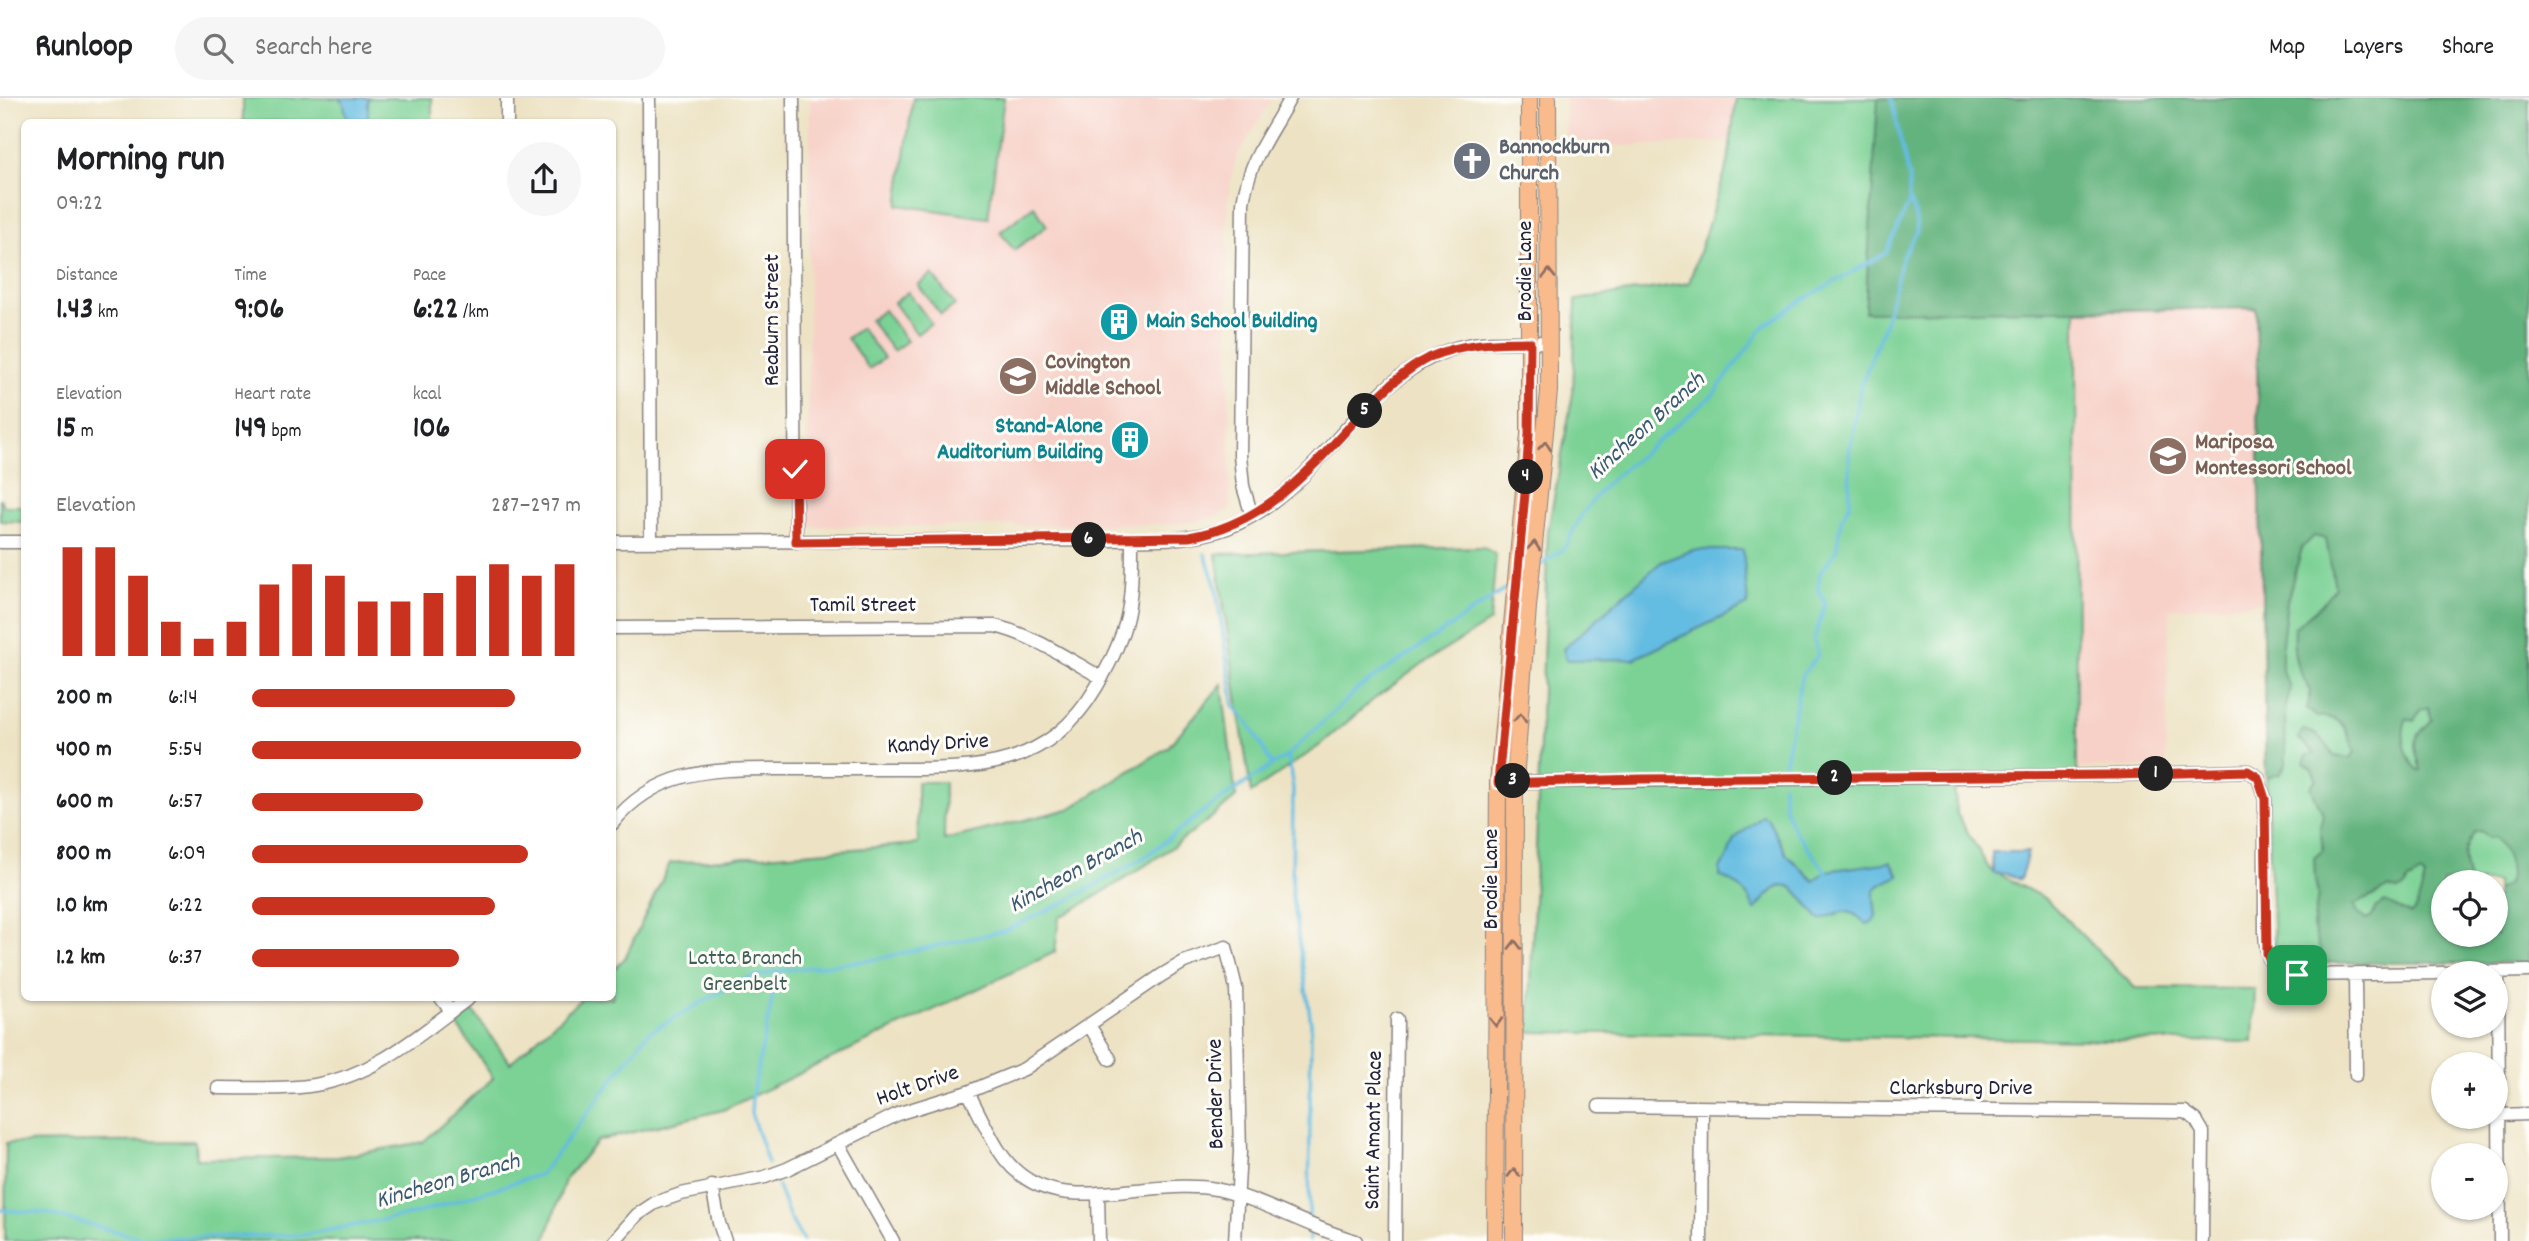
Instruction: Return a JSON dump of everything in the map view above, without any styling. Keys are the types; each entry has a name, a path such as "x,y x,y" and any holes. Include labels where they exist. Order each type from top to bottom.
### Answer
{"main road":[{"name":"Brodie Lane","path":"1514,1241 1515,781 1529,434 1529,98"},
{"name":"Brodie Lane","path":"1495,1241 1498,783 1540,485 1549,391 1548,98"}],"street":[{"path":"507,98 507,119"},
{"path":"649,98 651,542"},
{"name":"Reaburn Street","path":"793,98 796,542"},
{"path":"1252,516 1243,486 1240,455 1243,203 1254,158 1290,98"},
{"path":"616,542 1132,539 1201,535 1228,528 1252,516 1282,495 1390,385 1416,365 1460,347 1492,343 1549,342"},
{"name":"Kandy Drive","path":"618,808 665,782 712,770 952,769 978,767 1016,758 1038,747 1058,734 1077,715 1115,654 1132,597 1132,539"},
{"path":"0,542 21,542"},
{"name":"Tamil Street","path":"616,628 995,626 1018,631 1039,640 1101,678"},
{"path":"1498,783 2248,771 2258,777 2265,799 2265,932 2271,964 2285,974 2431,973"},
{"name":"Holt Drive","path":"614,1241 637,1215 655,1203 712,1186 765,1177 787,1169 900,1113 968,1092 1024,1069 1162,975 1184,962 1226,947"},
{"name":"Bender Drive","path":"1226,947 1236,988 1240,1152 1234,1241"},
{"path":"2508,972 2529,971"},
{"path":"2355,975 2356,1075"},
{"path":"443,1001 451,1011"},
{"path":"218,1088 298,1087 350,1076 390,1056 465,1001"},
{"name":"Saint Amant Place","path":"1395,1241 1397,1019"},
{"path":"1088,1025 1110,1059"},
{"path":"968,1092 998,1150 1021,1176 1053,1192 1073,1195 1191,1186 1216,1189 1356,1241"},
{"name":"Clarksburg Drive","path":"1599,1106 2185,1112 2196,1120 2203,1132 2202,1241"},
{"path":"1701,1241 1702,1108"},
{"path":"2508,1115 2529,1114"},
{"path":"2499,1129 2500,1241"},
{"path":"838,1144 893,1241"},
{"path":"712,1186 725,1241"},
{"path":"1098,1193 1099,1241"}],"shaded area":[{"name":"Covington Middle School","path":"810,98 1273,98 1237,156 1230,182 1227,212 1230,509 1213,518 1176,524 807,527"},
{"path":"1565,98 1736,98 1731,142 1565,148"},
{"name":"Mariposa Montessori School","path":"2256,307 2262,602 2170,609 2165,766 2077,768 2076,311"}],"green space":[{"path":"243,98 432,98 432,119 243,119"},
{"path":"913,98 1004,98 988,218 898,205"},
{"path":"1736,98 2529,98 2529,963 2275,963 2266,778 2256,308 2076,311 2079,775 1953,777 1957,814 1990,870 2046,899 2135,988 2255,989 2253,1042 1529,1032 1548,531 1573,393 1576,300 1689,283 1728,163"},
{"path":"1878,98 2529,98 2529,963 2324,963 2313,927 2318,894 2314,858 2323,850 2320,827 2323,814 2311,788 2317,780 2312,769 2304,763 2307,755 2315,753 2298,738 2303,730 2322,739 2334,756 2350,758 2355,752 2346,731 2338,721 2317,717 2307,709 2311,691 2295,654 2294,628 2321,605 2335,587 2326,539 2314,536 2302,548 2287,601 2282,644 2282,671 2290,687 2285,713 2286,764 2280,774 2266,778 2256,308 1865,312","holes":["2428,707 2432,720 2415,742 2421,770 2418,771 2405,746 2405,724 2407,718 2414,721 2420,710","2421,874 2425,878 2416,909 2411,914 2385,902 2376,907 2372,917 2366,920 2357,913 2354,905 2388,888 2399,890"]},
{"path":"1034,206 1047,226 1014,250 1000,232"},
{"path":"932,274 955,305 941,315 918,285"},
{"path":"908,292 931,323 917,334 894,303"},
{"path":"884,310 907,341 893,351 870,320"},
{"path":"861,328 884,358 869,369 847,338"},
{"path":"0,498 4,506 21,506 21,522 0,521"},
{"path":"1483,547 1496,555 1490,622 1422,664 1373,700 1319,746 1251,793 1216,554"},
{"name":"Latta Branch Greenbelt","path":"1222,684 1236,797 1150,862 1059,918 1055,952 723,1110 597,1141 565,1180 545,1241 5,1241 6,1143 195,1141 196,1159 338,1157 423,1142 493,1078 456,1023 473,1011 510,1063 579,1001 616,1001 616,967 625,958 670,863 918,844 917,782 945,782 944,840 1069,809 1168,747"}],"water":[{"path":"337,98 368,98 368,119 347,119 343,101"},
{"path":"1693,550 1743,550 1748,605 1634,659 1567,660 1563,649 1661,562"},
{"path":"1763,816 1768,819 1786,854 1814,881 1826,871 1891,862 1899,876 1875,890 1876,916 1872,922 1866,924 1850,912 1820,920 1790,886 1775,889 1755,910 1742,889 1720,876 1720,868 1734,839"},
{"path":"1992,852 2028,852 2020,880 2006,874 1993,873"}],"waterway":[{"name":"Kincheon Branch","path":"1537,567 1564,549 1582,514 1605,485 1713,395 1765,325 1801,301 1886,253 1909,203 1909,177 1891,98"},
{"path":"1783,770 1802,675 1818,655 1814,640 1825,603 1818,589 1820,573 1836,551 1841,520 1850,503 1849,454 1861,385 1885,323 1903,255 1917,232 1915,213 1910,202"},
{"path":"1205,554 1216,587 1234,706 1250,725 1272,765"},
{"name":"Kincheon Branch","path":"0,1210 46,1213 141,1238 303,1235 414,1214 541,1174 648,1033 741,980 778,971 872,960 1004,931 1069,900 1145,857 1205,810 1288,755 1359,688 1510,586"},
{"path":"1288,755 1293,789 1292,895 1311,1023 1309,1221"},
{"path":"1783,784 1783,798 1790,821 1826,871"},
{"path":"768,1163 751,1113 752,1096 778,971"},
{"path":"778,1186 789,1216 803,1241"},
{"path":"1309,1229 1309,1241"}],"place":[{"name":"Bannockburn Church","path":"1472,161"},
{"name":"Main School Building","path":"1119,322"},
{"name":"Covington Middle School","path":"1018,376"},
{"name":"Stand-Alone Auditorium Building","path":"1130,440"},
{"name":"Mariposa Montessori School","path":"2168,456"}],"route":[{"path":"795,469 796,542 1189,537 1228,528 1273,502 1298,480 1390,385 1416,365 1432,356 1474,344 1530,342 1525,494 1498,783 2248,771 2258,777 2265,799 2267,954 2277,970 2297,975"}]}
